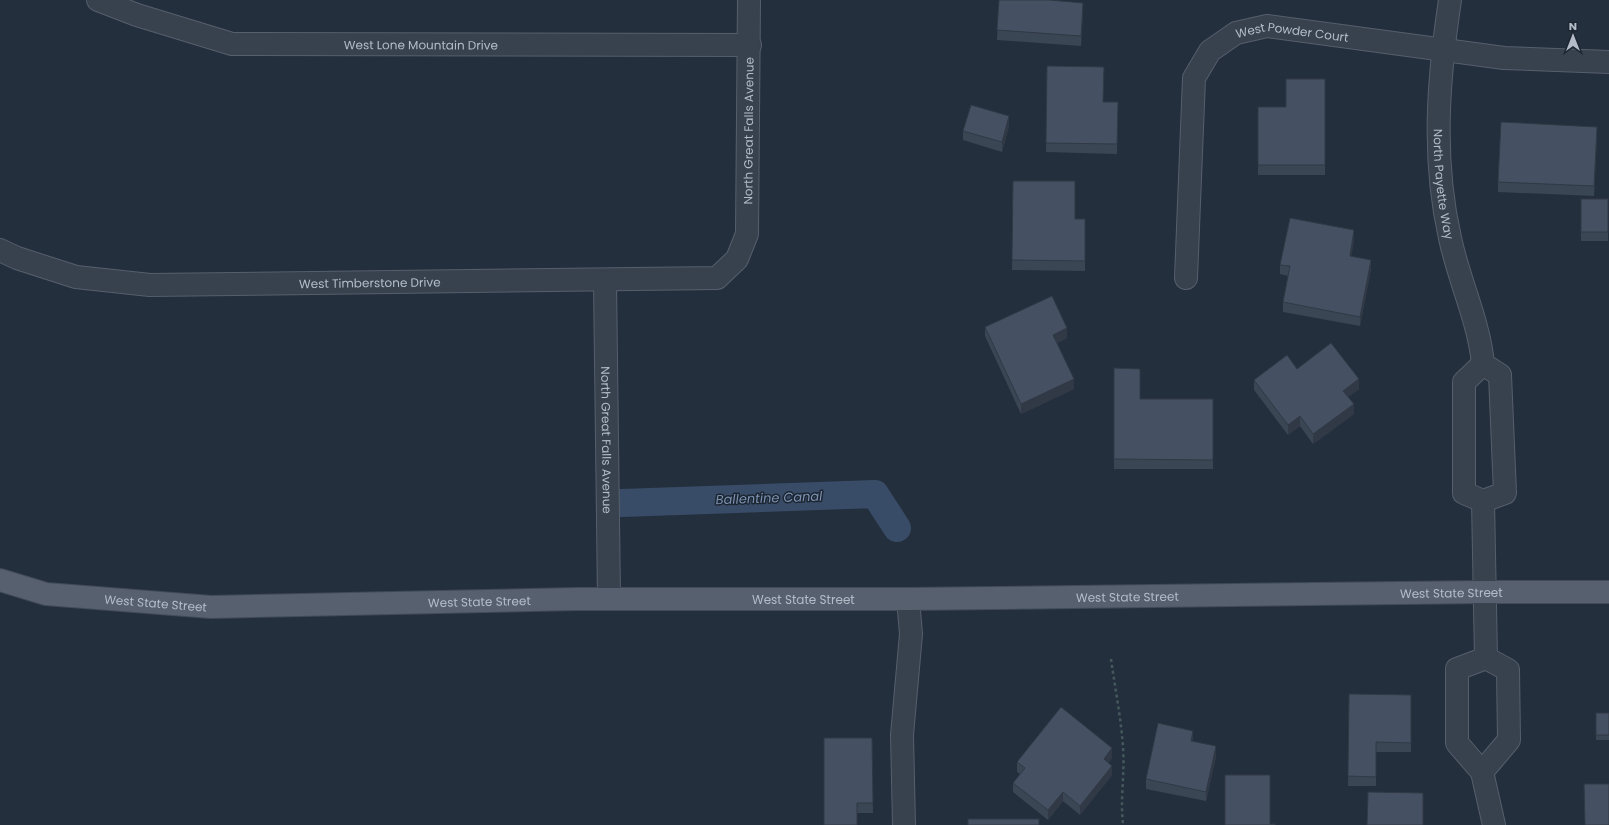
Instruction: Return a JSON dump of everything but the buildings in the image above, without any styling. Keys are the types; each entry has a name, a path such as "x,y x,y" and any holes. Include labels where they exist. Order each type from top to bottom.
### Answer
{"main road":[{"name":"West State Street","path":"0,580 46,594 211,607 609,599 908,599 1485,592 1609,592"}],"street":[{"name":"West Lone Mountain Drive","path":"98,0 136,15 232,44 750,45"},
{"name":"North Great Falls Avenue","path":"736,258 747,234 750,45 749,0"},
{"name":"North Payette Way","path":"1450,0 1442,50 1439,82 1438,144 1440,176 1450,238 1481,344 1483,364"},
{"name":"West Powder Court","path":"1186,278 1194,78 1210,51 1236,33 1267,26 1504,58 1609,62"},
{"name":"West Timberstone Drive","path":"0,250 17,258 76,277 150,286 717,278 736,258"},
{"name":"North Great Falls Avenue","path":"606,280 609,599"},
{"path":"1483,364 1500,375 1505,493 1483,501 1464,493 1464,382 1483,364"},
{"path":"1483,501 1486,658"},
{"path":"904,825 902,735 911,634 908,599"},
{"path":"1482,772 1509,740 1508,670 1486,658 1457,669 1457,743 1482,772 1494,825"}],"path":[{"path":"1111,658 1123,745 1124,774 1121,808 1123,824"}],"waterway":[{"name":"Ballentine Canal","path":"622,503 875,494 897,528"}]}
